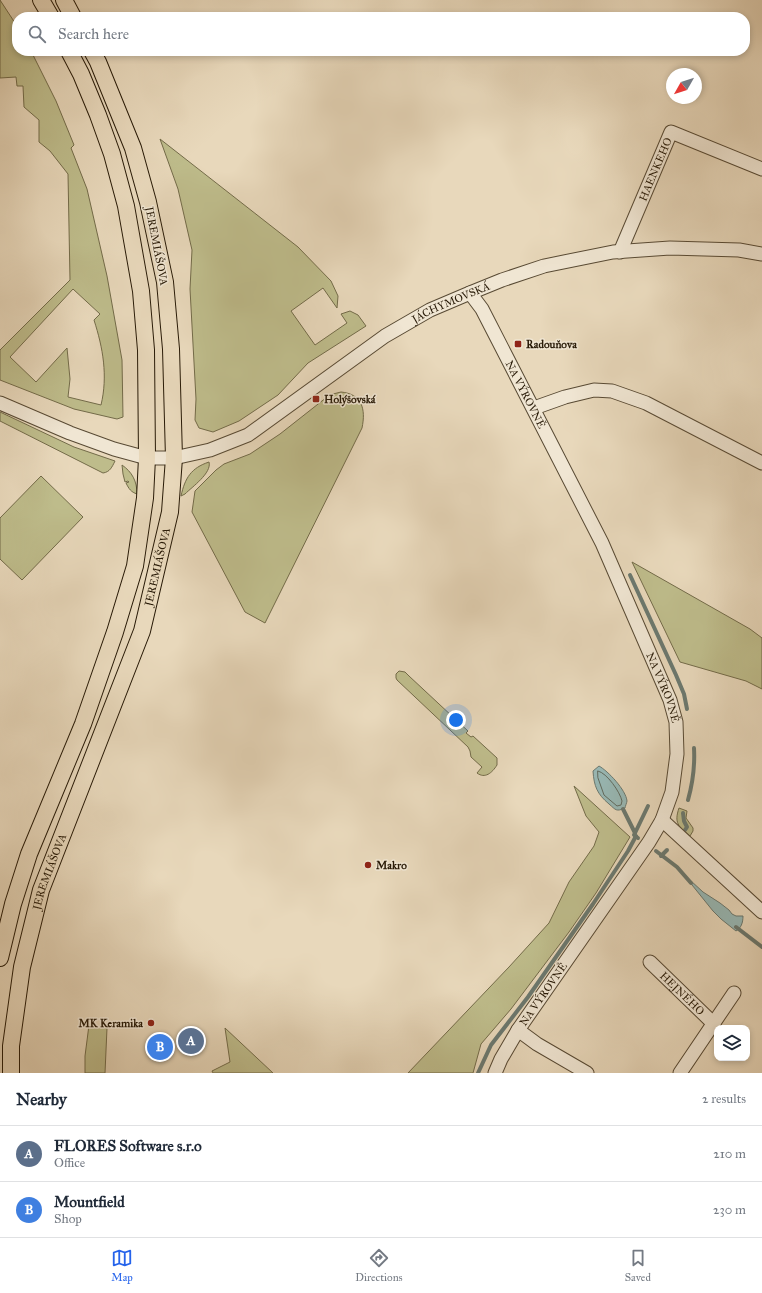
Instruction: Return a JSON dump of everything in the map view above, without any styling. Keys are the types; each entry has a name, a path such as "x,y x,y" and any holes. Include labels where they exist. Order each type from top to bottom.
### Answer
{"main road":[{"path":"41,0 48,12"},
{"path":"64,0 70,12"},
{"name":"JEREMIÁŠOVA","path":"0,958 13,904 30,854 83,724 115,632 135,566 145,498 147,458 146,350 141,291 126,206 112,154 98,115 81,74 72,56"},
{"name":"JEREMIÁŠOVA","path":"10,1073 11,1046 22,967 41,890 142,630 170,512 174,458 171,349 165,282 148,202 132,148 95,56"}],"street":[{"name":"HAENKEHO","path":"620,252 671,132 762,169"},
{"name":"JÁCHYMOVSKÁ","path":"147,458 174,458 215,448 248,435 385,336 430,310 470,293 544,266 613,252 670,248 739,250 762,254"},
{"name":"NA VÝROVNĚ","path":"470,293 482,309 602,543 670,700 676,722 677,754 672,792 662,820 649,842 518,1030 501,1059 495,1073"},
{"path":"534,408 564,397 594,390 612,391 646,403 762,463"},
{"path":"0,403 70,433 114,449 147,458"},
{"path":"662,820 762,912"},
{"name":"HEJNÉHO","path":"650,962 714,1024"},
{"path":"680,1073 734,993"},
{"path":"518,1030 537,1044 587,1073"}],"shaded area":[{"path":"0,0 12,18 12,56 34,56 56,101 74,145 71,148 87,189 107,276 122,360 123,417 117,419 74,409 0,380 0,350 70,280 68,174 50,151 39,142 39,120 24,107 23,86 17,86 16,77 0,78","holes":["73,289 100,314 94,320 104,362 104,383 101,405 68,397 70,379 67,348 36,382 10,357"]},
{"path":"160,139 298,247 331,281 338,296 337,308 323,288 291,311 315,345 347,323 341,314 350,311 358,315 366,326 308,363 278,395 239,421 213,432 199,428 195,420 196,399 190,289 192,250 178,189"},
{"path":"341,392 354,396 361,404 363,409 362,428 265,623 245,612 192,512 195,491 224,464 250,454 280,434 327,397"},
{"path":"0,412 74,447 115,461 109,470 103,473 0,421"},
{"path":"209,462 208,471 205,475 181,496 190,474 198,467"},
{"path":"122,465 133,477 137,494 129,489 126,483 129,482 128,481 125,482"},
{"path":"41,476 83,517 22,580 0,559 0,518"},
{"path":"632,562 750,629 762,638 762,689 746,681 680,662"},
{"path":"399,671 405,672 468,731 466,733 471,737 473,736 497,758 497,765 491,773 480,775 477,773 482,767 471,757 468,747 397,680 396,674"},
{"path":"574,786 630,837 596,893 569,932 511,1009 481,1044 473,1073 408,1073 549,923 569,882 594,846 599,832 586,816"},
{"path":"679,808 687,811 686,818 693,828 690,836 678,824 677,817"},
{"path":"89,1025 107,1028 105,1073 85,1073 85,1056"},
{"path":"225,1028 273,1073 213,1073 212,1071 230,1062"}],"water":[{"path":"599,766 612,776 620,786 627,801 625,808 620,810 615,809 599,793 595,785 593,771"},
{"path":"688,880 720,903 732,914 736,916 743,916 740,927 736,931 721,919"}],"waterway":[{"path":"630,575 676,675 684,694 687,709"},
{"path":"688,800 693,774 694,748"},
{"path":"635,833 648,806"},
{"path":"623,809 635,833 634,835 638,838"},
{"path":"683,813 684,821 687,827 685,830"},
{"path":"478,1073 491,1045 528,997 593,904 628,851 636,836"},
{"path":"661,856 667,850"},
{"path":"656,851 677,867 691,883"},
{"path":"736,927 762,947"}],"place":[{"name":"Radouňova","path":"518,344"},
{"name":"Holýšovská","path":"316,399"},
{"name":"Makro","path":"368,865"},
{"name":"MK Keramika","path":"151,1023"},
{"name":"FLORES Software s.r.o","path":"191,1041"},
{"name":"Mountfield","path":"160,1047"}]}
